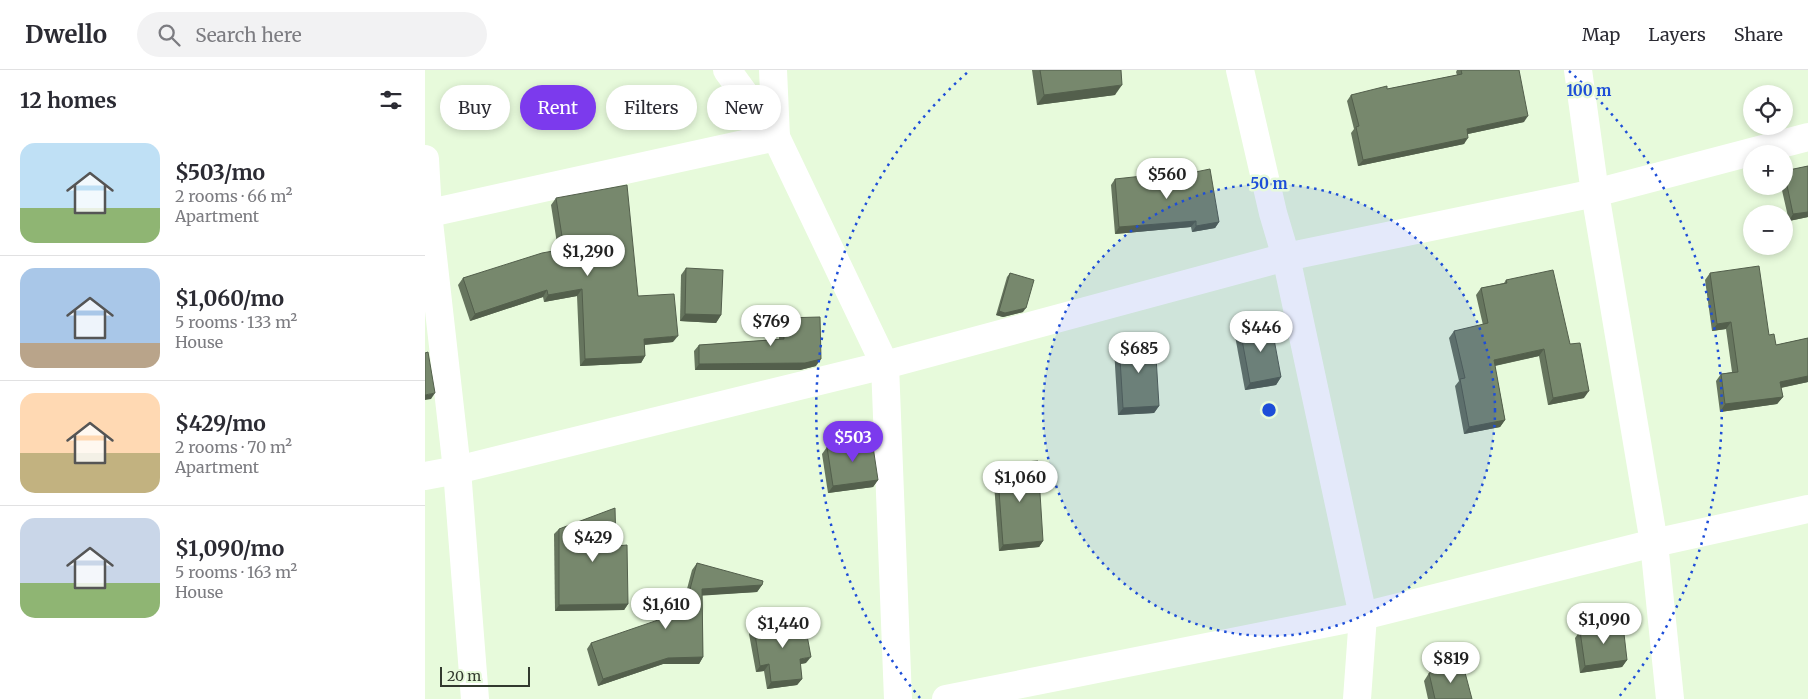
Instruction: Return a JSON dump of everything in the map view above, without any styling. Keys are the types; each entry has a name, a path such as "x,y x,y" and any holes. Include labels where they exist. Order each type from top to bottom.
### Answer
{"street":[{"path":"727,70 776,137 885,365 898,699"},
{"path":"773,70 776,137"},
{"path":"1240,70 1285,257 1363,616 1357,699"},
{"path":"1578,70 1595,193 1654,543 1671,699"},
{"path":"427,214 776,137"},
{"path":"425,476 457,470 885,365 1285,257 1595,193 1808,137"},
{"path":"425,159 427,214 457,470 475,699"},
{"path":"946,699 1363,616 1654,543 1808,509"}],"building":[{"path":"1040,70 1121,70 1122,85 1044,95"},
{"path":"1461,70 1519,70 1528,116 1467,129 1468,138 1363,160 1356,127 1359,126 1351,95 1387,86 1387,89 1462,74"},
{"path":"1808,166 1808,212 1793,214 1793,205 1791,205 1789,195 1793,195 1793,169"},
{"path":"1210,169 1219,222 1196,226 1196,221 1119,227 1115,179 1152,175 1152,181"},
{"path":"627,185 638,296 674,294 678,336 644,339 645,356 585,359 582,289 548,295 547,290 475,314 463,278 542,253 564,249 556,198"},
{"path":"1759,266 1769,335 1774,334 1776,345 1808,338 1808,376 1780,382 1783,397 1725,404 1721,374 1738,372 1731,322 1717,324 1710,273"},
{"path":"686,268 723,270 721,315 685,314"},
{"path":"1553,270 1570,344 1580,343 1589,391 1553,398 1544,349 1494,360 1505,420 1469,427 1460,379 1465,378 1454,331 1488,323 1481,288 1507,283 1506,280"},
{"path":"1010,273 1034,280 1026,308 1005,313 999,311"},
{"path":"820,317 821,359 805,363 699,364 699,345 784,339 783,318"},
{"path":"1271,323 1281,377 1250,383 1240,329"},
{"path":"1155,340 1159,406 1123,408 1119,342"},
{"path":"428,352 435,393 425,395 425,353"},
{"path":"872,440 878,480 833,486 827,447"},
{"path":"1038,461 1043,541 1003,545 997,464"},
{"path":"615,508 616,546 627,545 628,604 559,605 559,529"},
{"path":"697,563 763,581 762,585 702,589 703,657 668,658 603,679 591,643 661,619 682,619"},
{"path":"804,619 811,657 800,659 802,679 771,682 769,664 760,666 754,628"},
{"path":"1623,625 1627,660 1585,666 1580,631"},
{"path":"1463,665 1472,699 1435,699 1429,673"}]}
